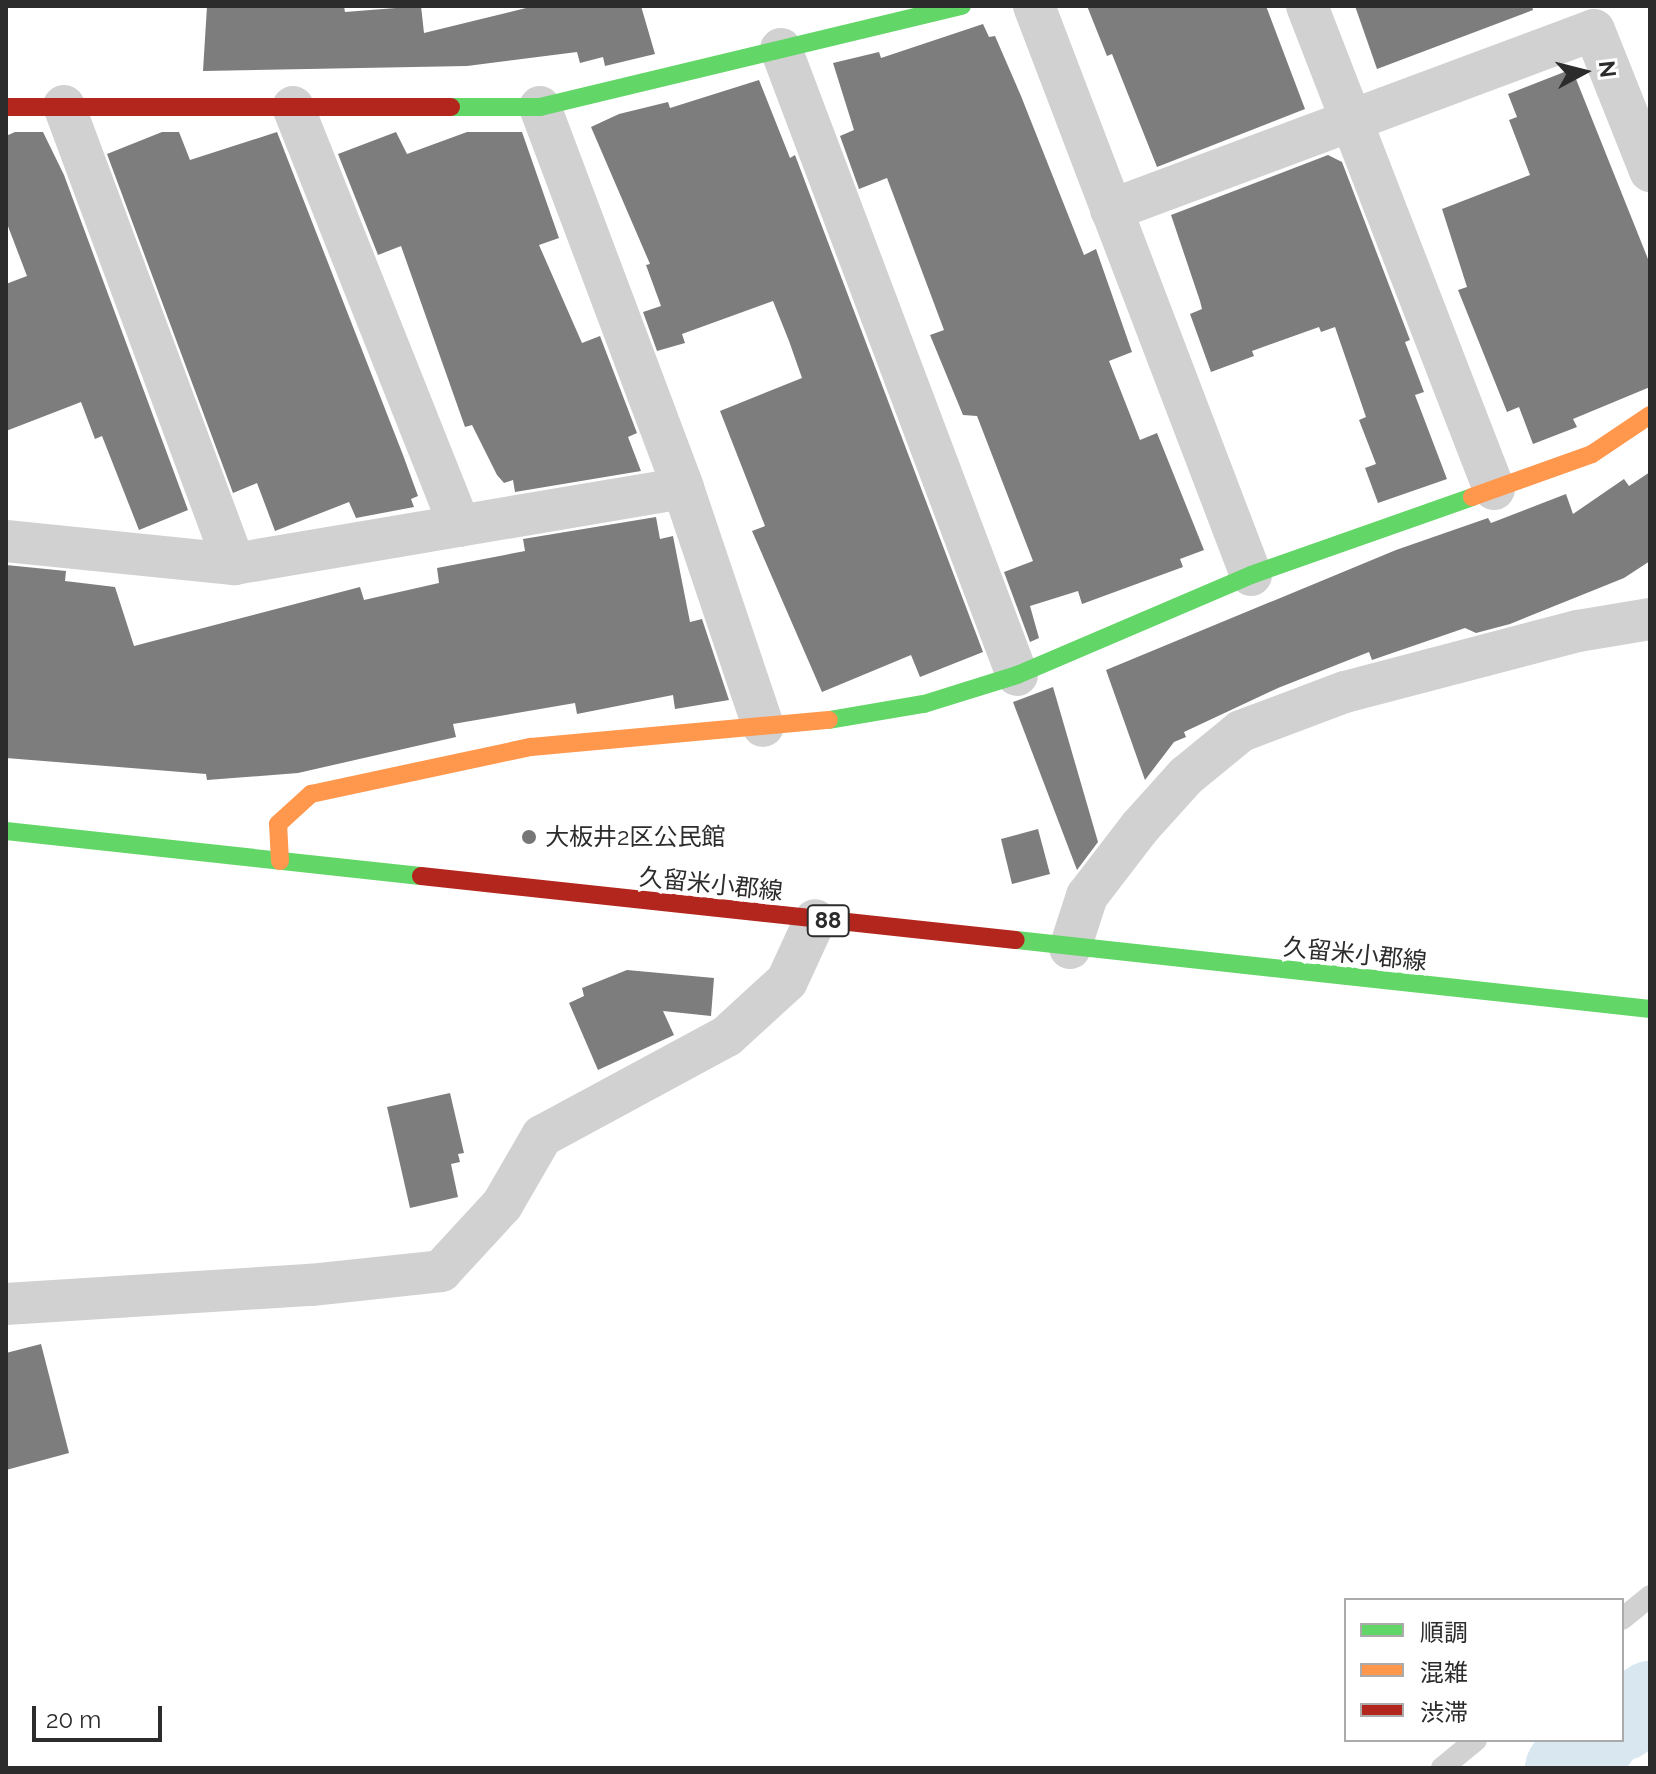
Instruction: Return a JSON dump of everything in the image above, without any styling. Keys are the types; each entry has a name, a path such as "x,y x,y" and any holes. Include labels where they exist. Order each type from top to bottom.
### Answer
{"street":[{"path":"6,107 540,107 962,6"},
{"path":"1034,6 1251,575"},
{"path":"1307,6 1494,489"},
{"path":"1111,210 1594,30 1650,171"},
{"path":"781,49 1017,675"},
{"path":"64,106 234,564"},
{"path":"293,107 460,526"},
{"path":"540,107 683,488 763,726"},
{"path":"280,861 278,824 311,794 531,747 763,726 924,704 1017,675 1251,575 1592,454 1650,415"},
{"path":"6,541 234,564 683,488"},
{"path":"1070,948 1087,896 1140,827 1186,776 1241,731 1345,692 1578,631 1650,619"},
{"name":"久留米小郡線","path":"6,831 1650,1009"},
{"path":"6,1304 325,1284 441,1271 471,1245 502,1205 542,1136 727,1036 787,981 815,920"}],"lane":[{"path":"1624,1617 1650,1596"},
{"path":"1442,1768 1474,1742"}],"building":[{"path":"207,6 344,6 345,12 421,6 424,33 534,6 641,6 655,54 605,66 603,57 580,63 577,52 467,66 203,71"},
{"path":"1087,6 1266,6 1305,109 1157,167 1112,54 1107,56"},
{"path":"1355,6 1532,6 1533,10 1377,69"},
{"path":"983,24 989,37 995,36 1084,255 1096,249 1132,352 1109,361 1140,440 1157,433 1204,550 1180,559 1183,567 1082,604 1078,591 1030,606 1039,638 1030,642 1004,572 1033,561 977,416 963,415 930,335 944,330 887,178 859,189 840,136 854,130 833,63 879,52 881,58"},
{"path":"1572,69 1650,264 1650,387 1573,419 1577,427 1533,444 1519,407 1507,412 1458,290 1467,287 1442,209 1530,175 1509,120 1517,117 1508,94"},
{"path":"759,80 790,158 795,155 983,652 920,677 911,655 822,692 752,531 765,526 720,411 802,378 773,301 682,334 685,343 657,351 643,312 661,306 646,265 650,264 591,127 619,114 668,102 670,108"},
{"path":"15,132 43,132 64,175 188,510 139,530 102,436 95,439 81,402 6,431 6,284 27,276 6,221 6,136"},
{"path":"162,132 179,132 190,160 277,132 418,496 411,499 414,507 356,518 349,502 275,531 257,483 233,493 107,154"},
{"path":"396,132 407,154 467,132 522,132 559,238 539,245 582,343 600,336 637,433 628,437 641,471 515,492 513,480 504,483 497,475 472,425 465,427 401,246 378,255 338,154"},
{"path":"1328,155 1342,162 1410,340 1405,342 1424,392 1415,395 1447,479 1378,503 1365,468 1376,464 1359,420 1366,417 1335,327 1321,332 1319,327 1252,351 1254,356 1211,372 1190,314 1202,309 1200,301 1171,215"},
{"path":"1650,472 1650,561 1624,578 1510,624 1476,633 1465,628 1372,660 1369,652 1278,688 1184,732 1186,737 1174,742 1145,780 1106,670 1396,550 1488,518 1491,523 1566,494 1573,514 1624,479 1629,486"},
{"path":"656,517 660,539 673,536 690,622 702,619 729,700 675,709 673,695 577,714 575,703 453,724 456,737 298,773 207,780 206,774 6,758 6,565 66,571 65,581 115,587 134,646 360,587 364,600 439,583 437,568 525,551 523,539"},
{"path":"1053,687 1098,842 1077,870 1013,702"},
{"path":"1038,829 1050,874 1012,884 1001,839"},
{"path":"627,970 714,978 711,1016 663,1011 674,1035 598,1070 569,1003 584,996 582,988"},
{"path":"450,1093 464,1153 458,1154 460,1162 451,1164 458,1197 410,1208 387,1107"},
{"path":"41,1344 69,1453 6,1470 6,1353"}],"waterway":[{"path":"1624,1720 1650,1700"},
{"path":"1564,1768 1596,1742"}],"traffic: fast":[{"path":"451,107 540,107 962,6"},
{"path":"829,720 924,704 1017,675 1251,575 1472,497"},
{"path":"6,831 421,876"},
{"path":"1016,940 1650,1009"}],"traffic: slow":[{"path":"1472,497 1592,454 1650,415"},
{"path":"280,861 278,824 311,794 531,747 829,720"}],"traffic: jam":[{"path":"6,107 451,107"},
{"path":"421,876 1016,940"}],"place":[{"name":"大板井2区公民館","path":"529,837"}]}
